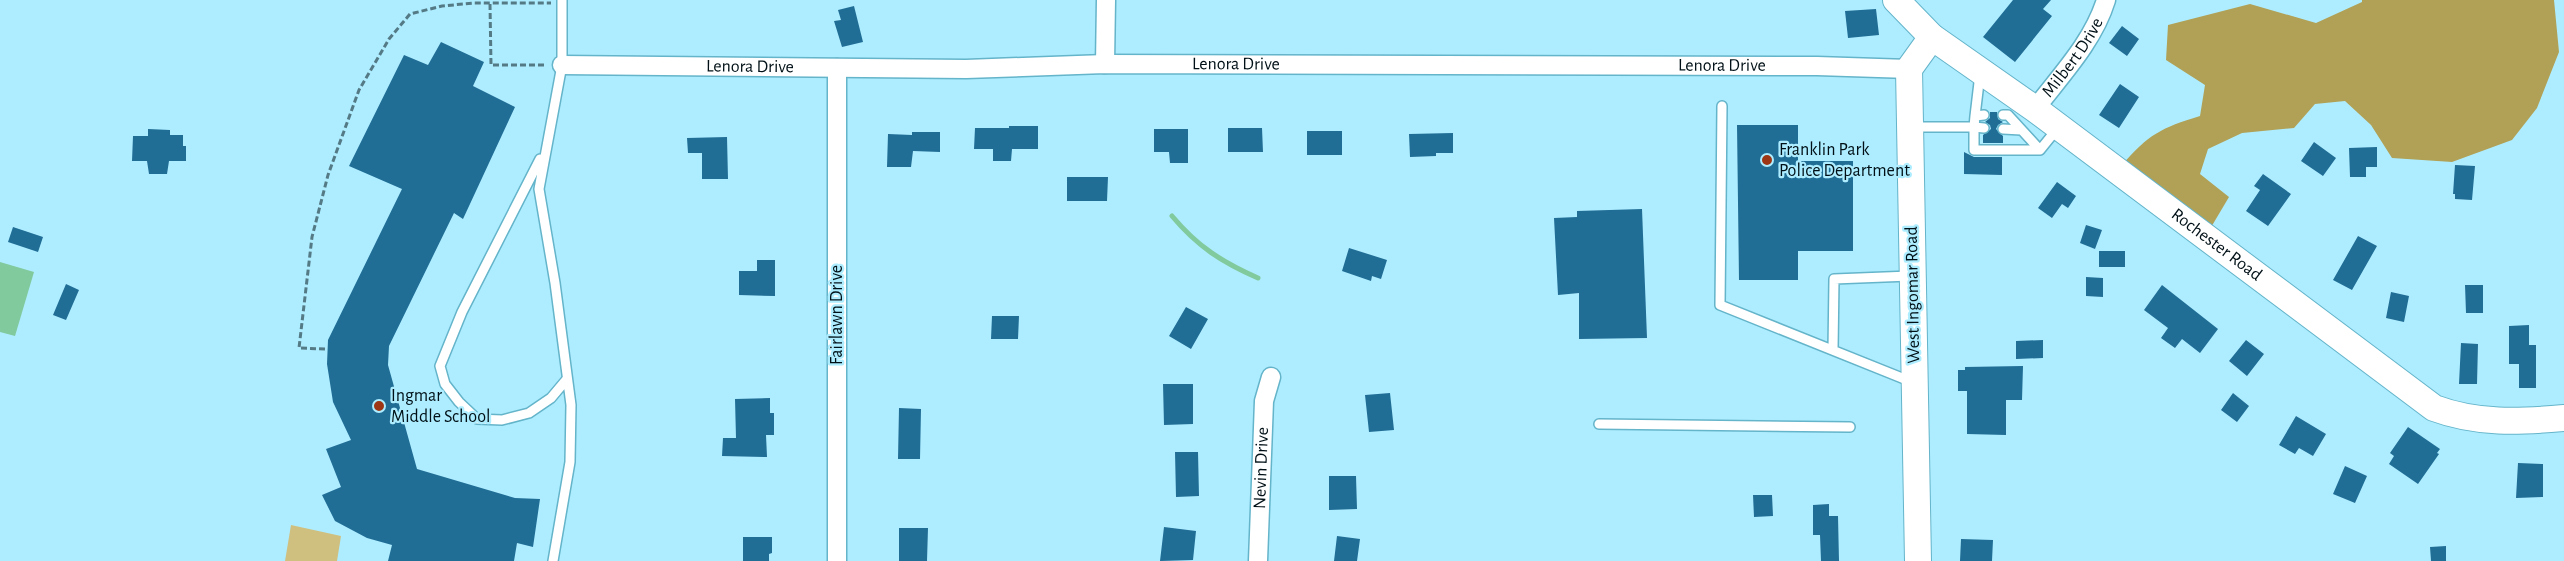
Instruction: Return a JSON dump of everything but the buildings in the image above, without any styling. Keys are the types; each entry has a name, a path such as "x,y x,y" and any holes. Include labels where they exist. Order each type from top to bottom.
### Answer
{"street":[{"path":"1105,64 1106,0"},
{"name":"Rochester Road","path":"1896,0 1932,37 1980,71 2028,120 2058,127 2434,408 2455,416 2478,420 2564,418"},
{"name":"Milbert Drive","path":"2028,120 2084,45 2096,26 2106,0"},
{"path":"1909,69 1932,37"},
{"name":"Lenora Drive","path":"562,65 966,69 1105,64 1805,66 1909,69"},
{"name":"Fairlawn Drive","path":"837,68 837,561"},
{"name":"West Ingomar Road","path":"1909,69 1918,561"},
{"name":"Nevin Drive","path":"1258,561 1264,401 1271,377"}],"lane":[{"path":"553,561 570,462 570,405 555,283 539,189 544,152 562,65 562,1"},
{"path":"1980,71 1979,128 1974,150 2040,150"},
{"path":"1722,106 1720,305 1915,383"},
{"path":"2003,115 2028,120"},
{"path":"2003,129 2028,120"},
{"path":"2028,120 2040,150"},
{"path":"1910,127 1979,128"},
{"path":"2040,150 2058,127"},
{"path":"544,152 462,312 441,366 445,384 459,402 477,419 502,420 529,413 551,398 567,379"},
{"path":"1833,350 1834,279 1913,276"},
{"path":"1599,424 1850,427"}],"path":[{"path":"325,349 299,348 312,237 328,175 359,90 389,39 410,14 442,6 562,1"},
{"path":"490,4 491,65 562,65"}],"shaded area":[{"path":"2362,0 2554,0 2559,52 2537,108 2512,140 2452,162 2392,158 2371,125 2345,101 2315,104 2294,128 2242,133 2208,149 2200,174 2229,197 2210,229 2122,165 2156,133 2200,116 2205,85 2166,60 2168,25 2250,4 2316,23"},
{"path":"0,262 34,272 15,336 0,332"},
{"path":"291,525 341,536 337,561 285,561"}],"waterway":[{"path":"1172,216 1191,237 1211,253 1258,278"}],"place":[{"name":"Franklin Park Police Department","path":"1767,160"},
{"name":"Ingmar Middle School","path":"379,406"}]}
